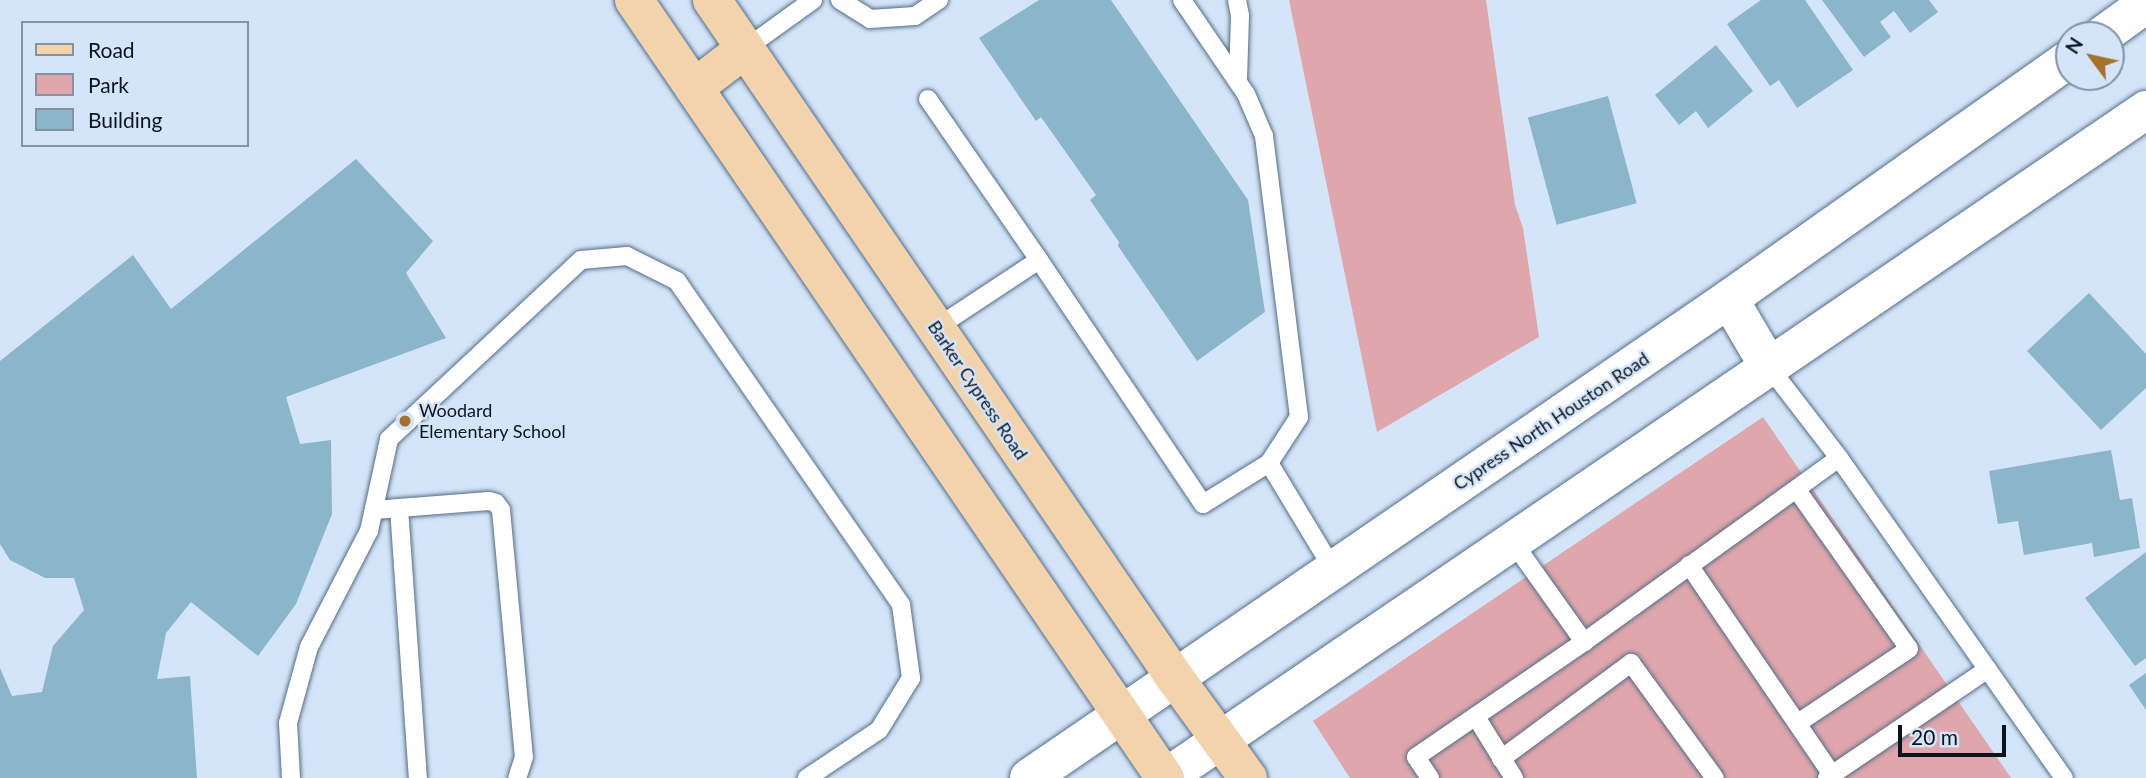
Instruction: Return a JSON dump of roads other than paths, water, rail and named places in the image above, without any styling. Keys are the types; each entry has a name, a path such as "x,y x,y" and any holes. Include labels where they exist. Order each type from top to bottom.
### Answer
{"main road":[{"path":"634,0 1165,778 1220,738 1513,542 2146,110"},
{"name":"Barker Cypress Road","path":"712,0 1175,678 1248,778"},
{"path":"2122,21 2146,4"},
{"path":"694,88 745,49"},
{"name":"Cypress North Houston Road","path":"1029,778 1122,717 1729,299 2055,69"},
{"path":"1729,299 1769,367"}],"lane":[{"path":"745,49 813,0"},
{"path":"839,0 870,19 915,16 939,0"},
{"path":"904,0 915,16"},
{"path":"928,99 1203,504 1269,463 1299,418 1264,136 1238,80 1182,0"},
{"path":"1237,0 1240,16 1238,80"},
{"path":"292,778 288,723 309,647 369,531 389,439 581,260 626,256 677,281 901,605 911,678 879,730 807,778"},
{"path":"936,328 1039,260"},
{"path":"1769,367 1839,458 2064,778"},
{"path":"1430,778 1416,757 1584,642 1839,458"},
{"path":"1269,463 1334,569"},
{"path":"1797,490 1909,649 1798,723"},
{"path":"373,510 489,501 496,503 501,510 524,757 517,778"},
{"path":"399,508 418,778"},
{"path":"1513,542 1584,642"},
{"path":"1689,565 1798,723 1830,777 1988,669"},
{"path":"1502,759 1631,663 1715,778"},
{"path":"1476,717 1514,778"}],"place":[{"name":"Woodard Elementary School","path":"405,421"}]}
